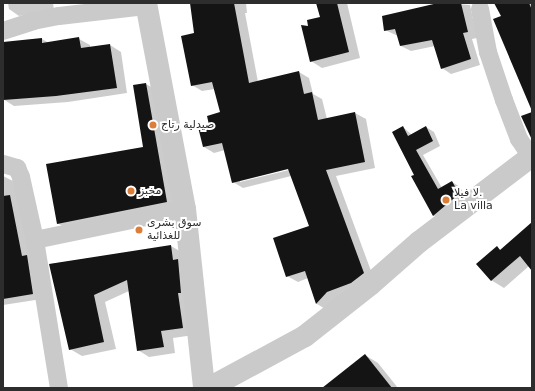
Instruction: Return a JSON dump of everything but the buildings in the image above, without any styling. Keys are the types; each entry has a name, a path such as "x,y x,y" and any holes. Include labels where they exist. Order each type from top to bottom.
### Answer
{"street":[{"path":"3,31 33,21 59,16 146,5 185,209 204,388"},
{"path":"209,388 305,336 371,284 419,242 532,157 519,139 504,100 488,52 480,9"},
{"path":"3,164 17,168 19,173 35,240 59,388"},
{"path":"35,240 185,209"}],"place":[{"name":"صيدلية رتاج","path":"153,125"},
{"name":"مخبز","path":"131,191"},
{"name":"لا فيلا. La villa","path":"446,200"},
{"name":"سوق بشرى للغذائية","path":"139,230"}]}
